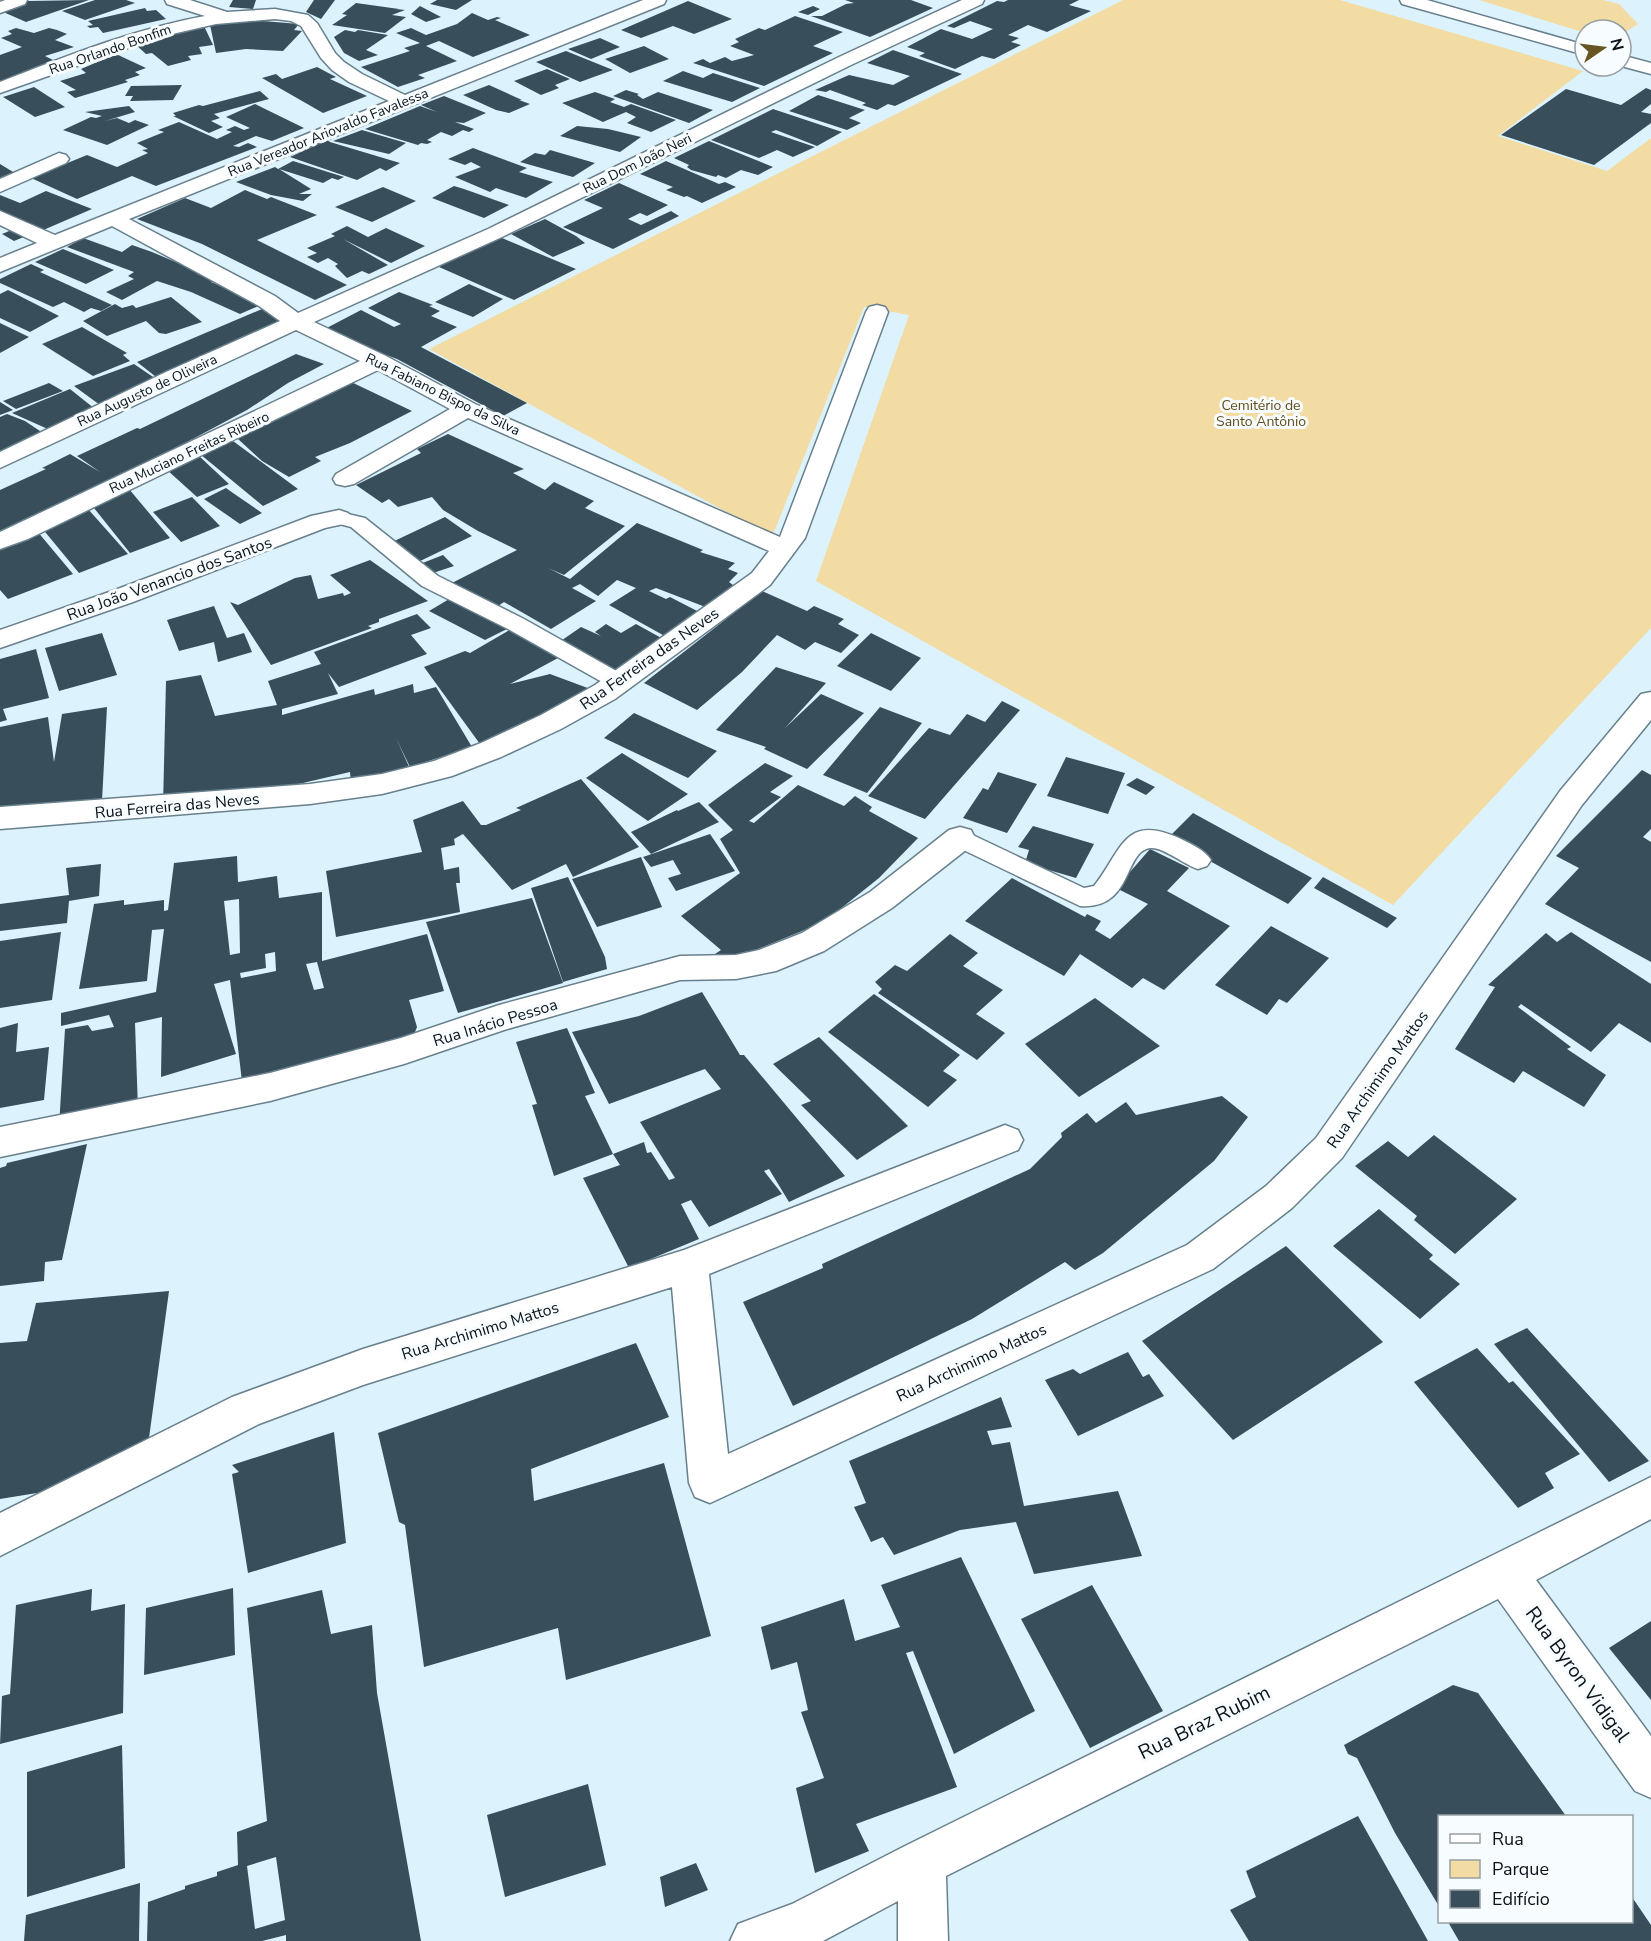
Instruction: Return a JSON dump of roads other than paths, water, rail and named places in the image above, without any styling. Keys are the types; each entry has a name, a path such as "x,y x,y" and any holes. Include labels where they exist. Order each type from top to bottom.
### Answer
{"street":[{"path":"0,8 19,0"},
{"path":"173,0 228,17"},
{"name":"Rua Vereador Ariovaldo Favalessa","path":"0,266 113,218 658,0"},
{"name":"Rua Dom João Neri","path":"296,322 495,233 845,61 976,0"},
{"path":"1408,0 1573,47"},
{"name":"Rua Orlando Bonfim","path":"0,88 155,31 228,17 266,14 300,18 310,24 331,59 351,74 405,102"},
{"path":"1633,64 1651,69"},
{"path":"0,186 59,159"},
{"path":"0,217 54,243"},
{"name":"Rua Fabiano Bispo da Silva","path":"113,218 267,301 296,322 378,361 467,409 784,548"},
{"name":"Rua Ferreira das Neves","path":"0,818 310,794 382,784 442,769 491,750 551,722 618,682 762,579 796,533 877,312"},
{"name":"Rua Augusto de Oliveira","path":"0,460 70,425 296,322"},
{"name":"Rua Muciano Freitas Ribeiro","path":"0,541 20,534 167,460 243,428 378,361"},
{"path":"345,480 467,409"},
{"name":"Rua João Venancio dos Santos","path":"0,639 124,596 320,521 339,518"},
{"name":"Rua Archimimo Mattos","path":"689,1265 710,1483 1200,1257 1279,1197 1329,1148 1571,798 1651,701"},
{"name":"Rua Inácio Pessoa","path":"0,1142 270,1087 404,1051 499,1018 680,968 736,967 764,962 813,942 881,900 960,838"},
{"name":"Rua Archimimo Mattos","path":"0,1535 246,1410 363,1367 689,1265 1005,1140"},
{"name":"Rua Braz Rubim","path":"755,1941 801,1926 922,1863 1505,1573 1651,1497"},
{"name":"Rua Byron Vidigal","path":"1505,1573 1651,1774"},
{"path":"922,1863 923,1941"}],"lane":[{"path":"339,518 358,522 429,581 516,624 618,682"},
{"path":"960,838 1080,897 1091,900 1101,895 1131,846 1142,840 1161,841 1198,860"}],"park label":[{"name":"Cemitério de Santo Antônio","path":"1261,414"}]}
